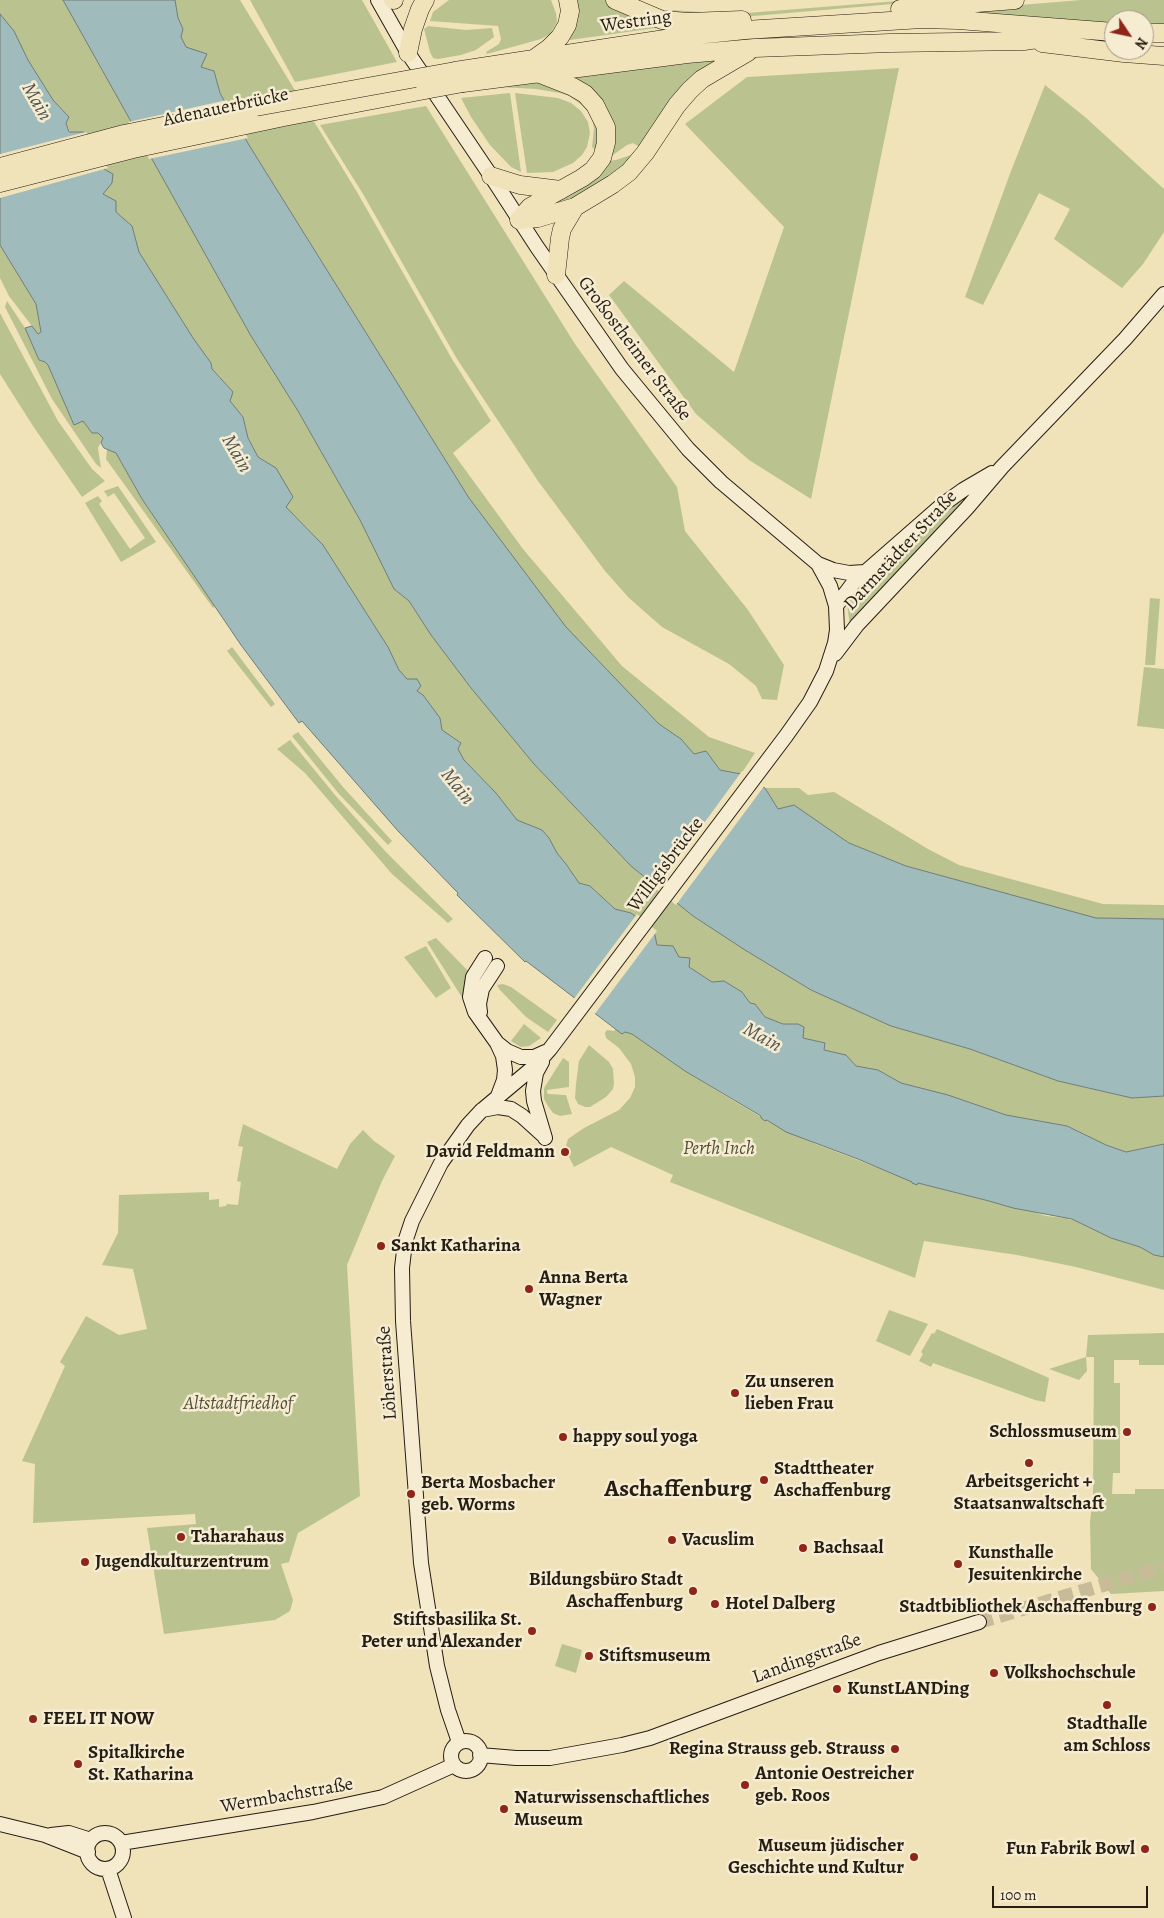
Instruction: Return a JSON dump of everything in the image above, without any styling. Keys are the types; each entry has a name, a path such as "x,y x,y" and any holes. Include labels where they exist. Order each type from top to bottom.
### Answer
{"highway":[{"path":"408,53 413,28 425,0"},
{"path":"519,220 530,207 593,170 602,158 606,143 606,127 595,105 585,94 535,66 567,26 570,11 568,0"},
{"path":"615,0 635,10 665,20 689,22 784,18 1015,0"},
{"path":"745,30 784,18"},
{"name":"Westring","path":"535,66 636,43 745,30 922,20 1050,26 1104,32"},
{"name":"Westring","path":"459,77 535,66 756,48 1024,41 1094,31"},
{"path":"1024,41 1072,48 1164,56"},
{"path":"519,220 538,218 576,207 629,172 645,153 676,105 702,79 756,48"},
{"name":"Adenauerbrücke","path":"0,168 124,134 256,107 459,77"},
{"name":"Adenauerbrücke","path":"0,183 133,149 459,77"},
{"path":"491,176 534,188 561,190"},
{"path":"556,275 562,229 576,207"}],"main road":[{"name":"Großostheimer Straße","path":"378,0 408,53 556,275 622,369 688,449 722,482 818,564 830,586 836,606 837,630 828,667 810,702"},
{"name":"Darmstädter Straße","path":"828,667 856,625 968,508 1002,467 1118,346 1164,294"},
{"name":"Darmstädter Straße","path":"836,606 854,582 942,505 1002,467"},
{"name":"Darmstädter Straße","path":"818,564 833,570 866,572"},
{"name":"Willigisbrücke","path":"548,1052 810,702"},
{"path":"491,962 473,977 470,997 472,1005 497,1043 502,1056 505,1070 498,1097"},
{"path":"497,1043 506,1051 520,1057 534,1057 548,1052"},
{"path":"481,1111 498,1108 511,1109 528,1121 545,1138 533,1092 536,1073 548,1052"},
{"name":"Löherstraße","path":"460,1742 448,1710 437,1666 421,1563 403,1321 402,1268 405,1242 420,1201 455,1142 481,1111 548,1052"},
{"name":"Landingstraße","path":"480,1755 550,1758 605,1749 650,1738 870,1656 980,1622"},
{"path":"460,1742 472,1742 476,1744 480,1755 476,1766 471,1770 459,1769 452,1761 451,1751 460,1742"},
{"name":"Wermbachstraße","path":"121,1843 313,1812 383,1797 454,1765"},
{"path":"0,1824 45,1835 68,1838 89,1846"},
{"path":"104,1833 112,1834 121,1843 122,1857 119,1862 108,1869 94,1865 90,1860 89,1846 97,1835 104,1833"},
{"path":"108,1869 124,1918"}],"green space":[{"path":"0,0 63,0 251,336 298,411 360,520 394,589 409,601 431,635 471,688 534,764 631,866 693,916 745,950 811,990 891,1026 970,1049 1058,1081 1132,1098 1164,1096 1164,1144 1126,1152 1106,1145 1067,1126 1006,1115 948,1095 901,1083 878,1070 856,1066 846,1055 823,1050 825,1043 803,1038 798,1024 783,1024 765,1017 755,1004 750,1003 742,992 724,981 712,982 689,967 679,957 657,945 643,923 631,913 615,909 590,886 579,883 542,830 517,820 496,793 464,760 458,749 461,743 442,730 440,718 423,695 416,690 399,670 388,647 323,545 286,507 276,468 258,457 248,438 243,417 230,401 233,392 212,369 211,363 139,252 132,226 116,212 103,193 104,169 70,132 66,123 69,117 53,100 28,60 14,32 0,14"},
{"path":"175,0 240,0 357,192 452,359 491,421 453,453 523,549 622,666 709,737 755,753 741,774 720,770 706,751 694,755 681,739 659,724 565,627 469,498 249,145 220,93 214,71 201,67 186,47 181,37 183,29 178,18"},
{"path":"250,0 362,0 397,62 295,82"},
{"path":"449,0 551,0 557,22 550,34 541,39 487,54 486,52 499,44 501,39 498,26 430,21 433,12"},
{"path":"575,0 610,0 659,22 656,28 570,40 567,39"},
{"path":"911,0 939,0 731,18 668,14 670,10 734,14"},
{"path":"1081,0 1164,0 1164,24 1154,24 1154,10 1104,10 1104,23 994,18 960,10"},
{"path":"428,26 466,30 492,28 494,37 476,50 438,59 433,58 430,52 424,29"},
{"path":"728,54 643,149 633,143 613,155 609,155 610,117 606,106 599,96 566,76"},
{"path":"899,68 811,499 749,460 696,414 609,295 624,281 734,372 784,227 685,124 747,77"},
{"path":"534,82 563,87 598,113 598,152 592,147 594,129 592,117 582,105 569,96 536,89 500,87"},
{"path":"1045,85 1085,117 1164,189 1164,232 1143,264 1122,288 1054,239 1070,209 1039,193 983,305 965,297"},
{"path":"510,93 521,172 511,167 490,145 461,98"},
{"path":"515,93 558,98 571,103 581,111 588,122 590,133 587,147 582,155 573,163 553,172 527,173"},
{"path":"426,106 575,344 677,487 685,531 748,610 784,665 777,700 762,699 756,686 729,664 662,627 629,598 605,571 538,481 457,359 363,194 320,125"},
{"path":"634,154 629,165 570,203 540,207 608,161"},
{"path":"0,245 36,304 41,332 38,334 9,296 0,278"},
{"path":"7,301 25,328 39,360 48,365 74,424 83,421 92,433 98,433 103,438 98,448 101,468 96,464 52,399 5,307"},
{"path":"0,313 58,421 92,469 105,481 82,497 0,374"},
{"path":"107,449 116,453 142,499 215,606 213,608 106,459"},
{"path":"118,486 156,542 121,562 85,503 98,496 102,501 99,504 130,549 145,538 114,493 108,497 104,491"},
{"path":"980,488 850,626 846,597 901,546 960,499"},
{"path":"1150,598 1160,599 1155,665 1145,665"},
{"path":"232,647 275,704 271,707 227,651"},
{"path":"1144,667 1164,669 1164,729 1137,726"},
{"path":"298,732 343,787 392,841 388,845 339,794 292,736"},
{"path":"290,740 335,795 385,851 453,919 448,923 392,874 305,773 277,749"},
{"path":"765,788 799,788 808,795 834,792 928,849 959,865 1103,904 1164,905 1164,919 1096,918 906,866 849,843 794,805 778,809"},
{"path":"436,938 470,973 468,1007 427,942"},
{"path":"426,946 451,988 436,998 404,957"},
{"path":"503,984 511,987 557,1020 548,1032 526,1017 500,990 497,985"},
{"path":"524,1024 541,1038 529,1046 521,1047 511,1041"},
{"name":"Perth Inch","path":"616,1028 622,1034 625,1032 632,1034 685,1071 766,1120 816,1144 918,1183 1046,1216 1072,1219 1111,1238 1164,1257 1164,1290 1076,1267 1017,1255 924,1241 915,1278 670,1182 673,1175 611,1147 574,1167 565,1149 568,1139 584,1128 619,1110 630,1098 635,1087 635,1077 631,1064 619,1048 606,1038 605,1033 607,1030 614,1031"},
{"path":"589,1045 609,1062 613,1069 614,1083 613,1089 606,1097 590,1107 585,1107 578,1104 575,1098 579,1061"},
{"path":"563,1058 569,1062 569,1087 547,1090 548,1094 566,1095 572,1114 560,1116 553,1113 544,1099 544,1088"},
{"name":"Altstadtfriedhof","path":"243,1124 337,1169 350,1144 363,1130 374,1141 395,1156 382,1181 347,1265 360,1496 298,1533 289,1562 281,1564 293,1600 290,1611 275,1620 164,1634 147,1528 196,1524 195,1514 33,1523 35,1464 22,1461 65,1366 60,1362 86,1316 119,1335 147,1329 133,1269 102,1265 118,1233 119,1195 209,1192 209,1200 219,1199 219,1207 226,1206 227,1204 238,1205 241,1182 237,1181 243,1147 238,1146"},
{"path":"889,1310 928,1324 910,1356 876,1341"},
{"path":"937,1329 1049,1378 1045,1402 933,1363 931,1367 919,1361 923,1354 921,1352 932,1333 934,1334"},
{"path":"1164,1333 1164,1365 1139,1365 1139,1360 1114,1360 1114,1383 1120,1383 1120,1473 1113,1473 1112,1494 1135,1494 1135,1489 1164,1489 1164,1591 1111,1594 1091,1569 1090,1522 1093,1494 1094,1357 1086,1357 1088,1335"},
{"path":"1086,1357 1087,1371 1079,1380 1049,1369"},
{"path":"562,1644 582,1650 576,1673 555,1666"}],"water":[{"path":"63,0 175,0 178,18 183,29 181,37 186,47 207,54 201,67 214,71 220,93 249,145 469,498 566,627 659,724 681,739 694,754 706,751 720,770 741,774 765,788 778,809 794,805 849,843 906,866 1096,918 1164,919 1164,1096 1132,1098 1058,1081 970,1049 891,1026 811,990 745,950 693,916 631,866 534,764 471,688 431,635 409,601 394,589 360,520 298,411 251,336"},
{"name":"Main","path":"0,14 14,31 28,60 53,100 69,117 66,123 69,132 84,132 104,169 113,174 112,183 103,194 116,201 116,212 132,226 139,252 211,363 212,369 233,392 230,401 243,417 248,438 258,457 276,468 293,497 286,507 323,545 388,647 399,670 407,679 417,679 421,686 417,691 423,695 440,718 442,730 461,743 458,749 464,760 496,793 517,820 542,830 579,883 590,886 615,909 631,913 654,931 657,945 673,946 679,957 690,958 689,967 712,982 724,981 742,992 750,1003 755,1004 765,1017 783,1024 798,1024 804,1027 803,1038 825,1043 824,1050 846,1055 856,1066 878,1070 901,1083 948,1095 1006,1115 1067,1126 1106,1145 1126,1152 1164,1144 1164,1257 1111,1238 1072,1219 1013,1208 918,1183 917,1185 858,1159 786,1132 685,1071 632,1034 625,1032 622,1034 525,962 457,895 458,893 398,831 302,721 299,723 241,645 142,499 116,453 104,448 101,443 103,438 98,433 92,433 83,421 74,425 48,365 39,360 25,328 32,326 38,334 41,332 36,304 0,245"}],"pier":[{"path":"227,100 248,138 149,159 128,122"},
{"path":"86,132 108,168 0,198 0,154"},
{"path":"742,771 765,785 676,905 656,889"},
{"path":"637,914 657,931 594,1015 573,1000"}],"tunnel":[{"path":"979,1622 1164,1567"}],"place":[{"name":"David Feldmann","path":"565,1152"},
{"name":"Sankt Katharina","path":"381,1246"},
{"name":"Anna Berta Wagner","path":"529,1289"},
{"name":"Zu unseren lieben Frau","path":"735,1393"},
{"name":"Schlossmuseum","path":"1127,1432"},
{"name":"happy soul yoga","path":"563,1437"},
{"name":"Arbeitsgericht + Staatsanwaltschaft","path":"1029,1463"},
{"name":"Stadttheater Aschaffenburg","path":"764,1480"},
{"name":"Berta Mosbacher geb. Worms","path":"411,1494"},
{"name":"Taharahaus","path":"181,1537"},
{"name":"Vacuslim","path":"672,1540"},
{"name":"Bachsaal","path":"803,1548"},
{"name":"Jugendkulturzentrum","path":"85,1562"},
{"name":"Kunsthalle Jesuitenkirche","path":"958,1564"},
{"name":"Bildungsbüro Stadt Aschaffenburg","path":"693,1591"},
{"name":"Hotel Dalberg","path":"715,1604"},
{"name":"Stadtbibliothek Aschaffenburg","path":"1152,1607"},
{"name":"Stiftsbasilika St. Peter und Alexander","path":"532,1631"},
{"name":"Stiftsmuseum","path":"589,1656"},
{"name":"Volkshochschule","path":"994,1673"},
{"name":"KunstLANDing","path":"837,1689"},
{"name":"Stadthalle am Schloss","path":"1107,1705"},
{"name":"FEEL IT NOW","path":"33,1719"},
{"name":"Regina Strauss geb. Strauss","path":"895,1749"},
{"name":"Spitalkirche St. Katharina","path":"78,1764"},
{"name":"Antonie Oestreicher geb. Roos","path":"745,1785"},
{"name":"Naturwissenschaftliches Museum","path":"504,1809"},
{"name":"Fun Fabrik Bowl","path":"1145,1849"},
{"name":"Museum jüdischer Geschichte und Kultur","path":"914,1857"}],"district":[{"name":"Aschaffenburg","path":"678,1490"}]}
